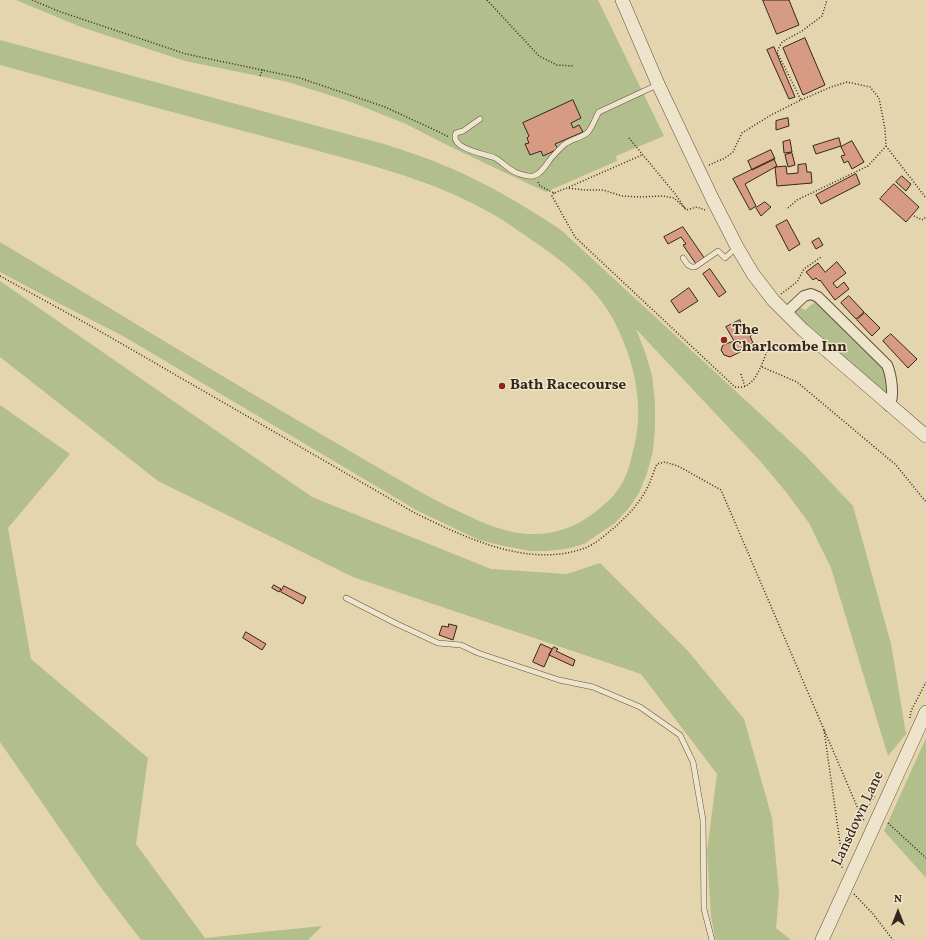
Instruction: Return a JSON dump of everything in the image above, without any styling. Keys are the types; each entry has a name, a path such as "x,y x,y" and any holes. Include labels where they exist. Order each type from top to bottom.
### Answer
{"street":[{"path":"622,0 658,84 698,170 737,247 753,274 774,300 803,330 889,406 926,436"},
{"path":"786,313 804,296 811,294 818,297 887,365 891,378 892,402 889,406"},
{"name":"Lansdown Lane","path":"822,940 926,712"}],"lane":[{"path":"480,119 463,131 456,133 456,141 462,146 478,154 495,158 510,170 533,176 540,173 546,164 565,144 588,133 595,118 603,110 658,84"},
{"path":"683,258 688,265 695,267 717,251 720,251 724,258 737,247"},
{"path":"346,598 438,643 461,644 478,653 559,680 593,687 640,707 680,735 693,762 703,820 704,908 712,940"}],"path":[{"path":"32,0 58,11 186,54 300,78 386,107 456,141"},
{"path":"488,0 539,56 557,65 574,66"},
{"path":"801,100 777,52 782,42 802,31 822,16 827,0"},
{"path":"260,76 263,69"},
{"path":"698,170 725,158 733,152 742,133 771,115 801,100 847,82 870,86 879,98 885,129 886,146 926,198"},
{"path":"629,138 685,208"},
{"path":"788,208 797,200 868,166 886,146"},
{"path":"533,176 540,186 554,193 642,155"},
{"path":"567,188 603,190 622,196 663,196 674,198 686,210 697,207 707,211"},
{"path":"554,193 552,196 575,237 735,387 740,388 753,380 762,367 764,356 770,345"},
{"path":"914,216 922,220 926,217"},
{"path":"774,300 797,282 804,269 821,257"},
{"path":"0,276 91,326 413,512 452,531 489,545 539,554 563,553 586,548 604,537 621,522 646,492 657,464 665,462 678,466 722,490 862,818 871,825 887,822 926,858"},
{"path":"762,367 797,382 896,465 926,502"},
{"path":"741,374 745,386"},
{"path":"823,727 842,857 842,871"},
{"path":"845,888 862,902 893,940"}],"green space":[{"path":"16,0 598,0 664,136 616,156 617,161 546,192 406,124 351,102 288,82 185,61 81,27"},
{"name":"Bath Racecourse","path":"0,40 384,144 408,152 440,164 492,188 561,230 806,456 853,506 891,644 906,734 888,756 831,568 809,523 761,462 636,329 652,375 655,403 653,451 647,473 639,493 629,508 615,523 584,544 566,549 530,551 479,540 418,511 123,336 0,272 0,242 392,476 447,506 496,527 524,534 556,532 566,529 594,513 612,497 620,487 631,460 638,420 636,386 627,352 613,319 605,306 587,284 565,264 496,216 471,202 418,180 391,171 0,65"},
{"path":"0,281 312,497 491,569 567,574 600,563 688,651 744,719 772,818 779,893 776,928 791,940 717,940 715,938 711,916 707,851 717,774 641,674 353,577 158,481 0,357"},
{"path":"815,302 882,365 887,373 888,397 792,311 798,306 805,310"},
{"path":"0,405 70,454 8,528 31,659 148,758 136,844 205,938 322,926 308,940 141,940 99,885 0,742"},
{"path":"926,738 926,878 884,831"}],"building":[{"path":"763,0 789,0 799,25 777,34"},
{"path":"805,38 825,85 803,95 783,48"},
{"path":"774,47 795,97 789,99 767,50"},
{"path":"573,100 581,118 571,123 573,128 579,125 583,132 555,144 558,149 543,156 541,151 530,155 525,144 529,143 527,138 529,136 523,123"},
{"path":"788,118 789,126 776,130 776,121"},
{"path":"839,138 841,146 816,154 813,146"},
{"path":"790,140 792,152 784,153 783,142"},
{"path":"852,141 864,162 852,169 848,161 844,163 841,156 845,155 841,147"},
{"path":"771,150 775,159 752,170 748,161"},
{"path":"792,153 795,165 788,167 785,155"},
{"path":"774,159 777,166 745,184 756,206 750,210 733,179"},
{"path":"806,164 807,172 811,172 812,183 777,186 775,167 786,166 787,174 798,173 798,165"},
{"path":"856,174 860,184 821,204 816,195"},
{"path":"902,176 911,184 906,191 896,182"},
{"path":"894,184 919,207 906,222 880,199"},
{"path":"765,202 771,207 761,216 756,208"},
{"path":"787,220 800,244 789,251 776,226"},
{"path":"683,227 705,259 696,264 683,245 686,244 681,237 668,244 664,237"},
{"path":"819,238 823,245 816,249 812,242"},
{"path":"837,262 846,273 833,283 837,288 844,282 849,289 835,300 820,280 819,281 816,278 813,280 806,272 818,263 825,272"},
{"path":"710,269 726,292 719,297 703,274"},
{"path":"689,288 698,301 679,313 671,301"},
{"path":"849,296 864,312 856,319 841,303"},
{"path":"865,313 880,328 872,336 857,320"},
{"path":"740,320 741,324 744,324 746,330 749,329 752,335 750,336 753,343 741,348 742,351 730,357 724,355 721,350 723,345 734,341 726,327"},
{"path":"891,334 917,359 908,368 883,341"},
{"path":"274,585 281,589 279,592 272,588"},
{"path":"284,586 306,597 303,604 281,592"},
{"path":"449,624 457,626 453,640 439,635 442,626 448,627"},
{"path":"246,632 266,644 262,650 243,638"},
{"path":"541,644 552,649 544,667 533,662"},
{"path":"554,647 558,649 556,651 575,660 573,666 549,655"}],"place":[{"name":"The Charlcombe Inn","path":"724,340"},
{"name":"Bath Racecourse","path":"502,386"}]}
